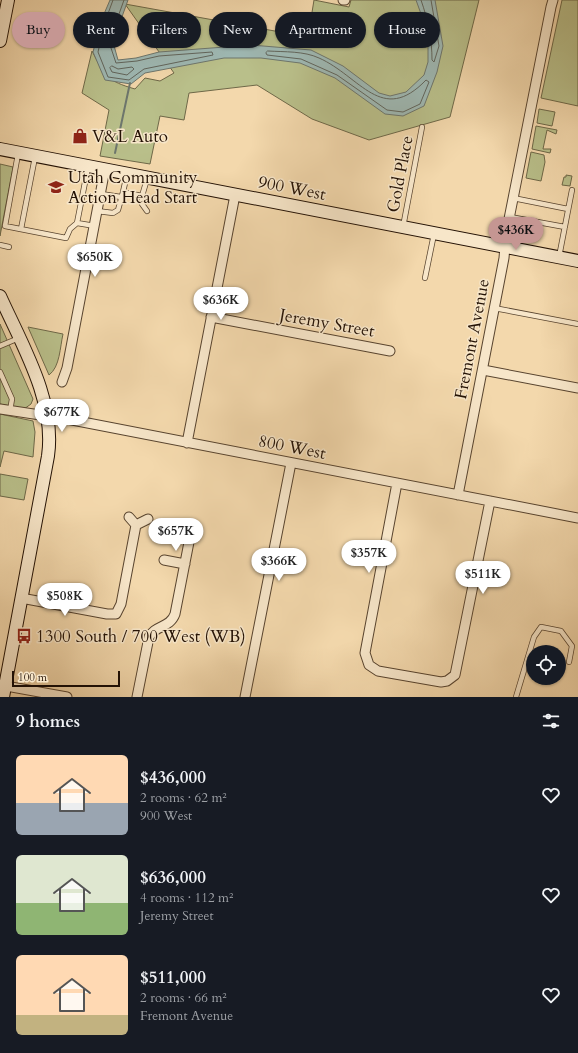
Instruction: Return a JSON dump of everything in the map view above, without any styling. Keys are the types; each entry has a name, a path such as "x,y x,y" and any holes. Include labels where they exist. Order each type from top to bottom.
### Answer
{"main road":[{"path":"0,40 8,0"},
{"name":"900 West","path":"0,148 234,195 403,226 559,257 578,259"},
{"path":"0,296 41,390 48,417 49,450 2,689"}],"street":[{"name":"Fremont Avenue","path":"458,495 506,246 513,198 550,7 553,0"},
{"path":"62,382 67,368 105,170"},
{"path":"187,443 234,195"},
{"name":"Jeremy Street","path":"211,318 390,350"},
{"path":"483,370 578,388"},
{"name":"800 West","path":"0,409 187,443 578,518"},
{"path":"245,697 291,463"},
{"path":"397,484 365,650 366,659 369,665 378,671 441,682 453,678 458,669 490,501"},
{"path":"20,598 107,614 116,614 121,604 136,526 129,517"},
{"path":"136,526 148,519"},
{"path":"137,697 149,637 154,631 170,624 174,618 190,537"},
{"path":"164,560 185,564"},
{"path":"2,689 67,697"}],"lane":[{"name":"Gold Place","path":"403,226 422,126"},
{"path":"18,152 5,226 21,230 66,238 70,229 77,223 88,166"},
{"path":"21,230 36,156"},
{"path":"97,211 113,213 118,210 127,174"},
{"path":"147,177 142,196 142,204 147,211"},
{"path":"559,257 572,190"},
{"path":"101,194 142,196"},
{"path":"513,198 568,209"},
{"path":"510,217 565,227"},
{"path":"77,223 94,226"},
{"path":"425,278 434,232"},
{"path":"0,245 9,247"},
{"path":"494,308 578,324"},
{"path":"0,346 18,338"},
{"path":"0,372 12,399 10,411"},
{"path":"516,697 534,637 541,627 561,631 572,646 569,662"}],"green space":[{"path":"314,0 349,7 351,0 479,0 450,117 369,140 312,119 257,85 189,93 184,120 160,116 150,164 100,156 109,110 82,93 92,51 100,66 108,76 118,83 135,89 145,78 160,81 174,73 156,48 201,48 201,18 209,19 209,48 267,48 267,30 275,31 275,48 366,48 366,12 312,12"},
{"path":"562,0 578,0 578,106 541,98"},
{"path":"125,4 169,12 137,12 137,21"},
{"path":"539,109 555,112 552,126 537,123"},
{"path":"536,126 557,130 556,134 547,130 543,149 551,149 550,153 532,149"},
{"path":"531,152 544,155 545,162 541,181 526,178"},
{"path":"0,164 13,167 0,236"},
{"path":"566,175 572,176 570,186 562,185"},
{"path":"0,324 33,399 31,404 24,409 0,404"},
{"path":"28,327 63,334 57,362 53,371 49,375"},
{"path":"0,414 33,421 35,432 33,457 4,451 0,467"},
{"path":"0,474 28,479 24,500 0,496"}],"water":[{"path":"110,0 128,0 124,12 105,12"},
{"path":"416,0 435,0 437,12 420,12"},
{"path":"440,29 443,46 437,72 424,106 403,116 385,114 335,78 300,63 261,58 224,58 145,73 131,84 105,80 93,52 94,48 115,48 118,60 136,58 159,52 212,48 267,48 267,46 311,50 343,66 379,93 390,96 406,92 424,75 428,62 428,48 440,48"}],"waterway":[{"path":"115,153 130,83"}],"place":[{"name":"V&L Auto","path":"80,136"},
{"name":"Utah Community Action Head Start","path":"56,187"},
{"name":"1300 South / 700 West (WB)","path":"24,636"}]}
